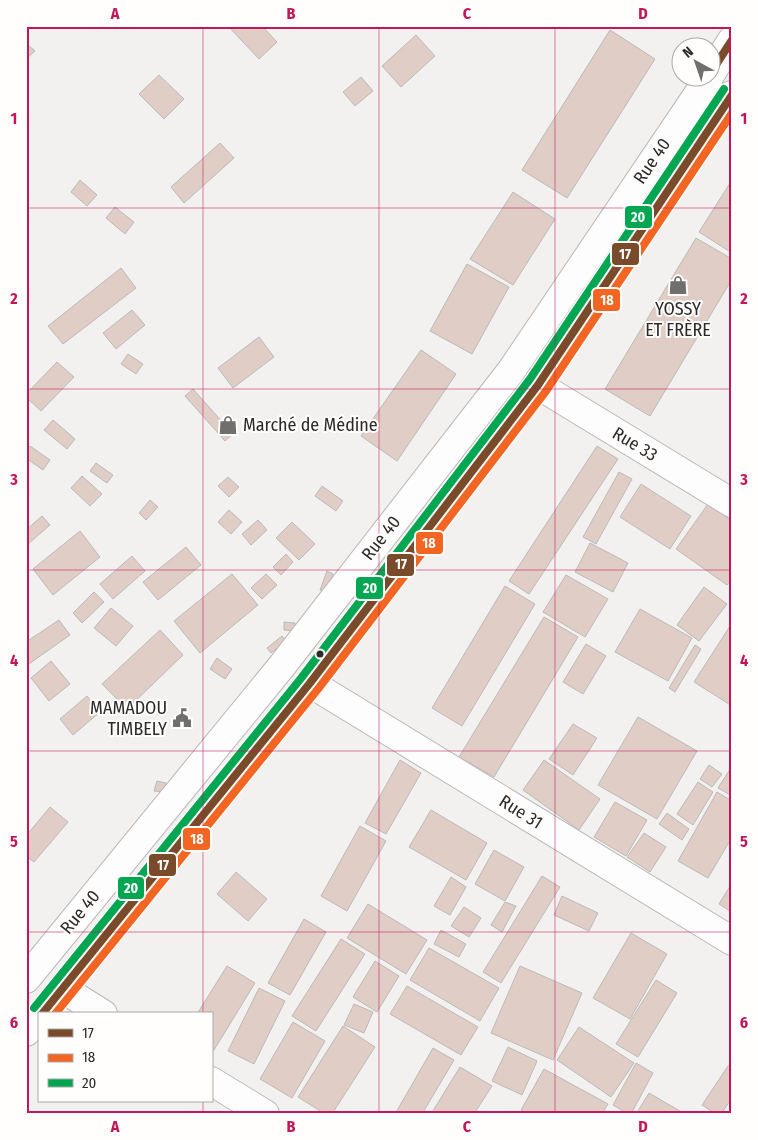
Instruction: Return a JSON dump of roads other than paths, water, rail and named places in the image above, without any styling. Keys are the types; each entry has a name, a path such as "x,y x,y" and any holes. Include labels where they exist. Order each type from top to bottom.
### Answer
{"main road":[{"name":"Rue 40","path":"720,60 732,40"},
{"name":"Rue 40","path":"26,979 281,667 510,371 702,88"},
{"name":"Rue 40","path":"44,1012 310,683 538,385 732,95"},
{"name":"Rue 33","path":"538,385 732,503"},
{"name":"Rue 31","path":"310,683 732,942"},
{"path":"63,989 100,1012"},
{"path":"26,1032 38,1019"},
{"path":"212,1081 265,1114"}],"place":[{"name":"YOSSY ET FRÈRE","path":"678,285"},
{"name":"Marché de Médine","path":"228,425"},
{"name":"MAMADOU TIMBELY","path":"182,718"}]}
